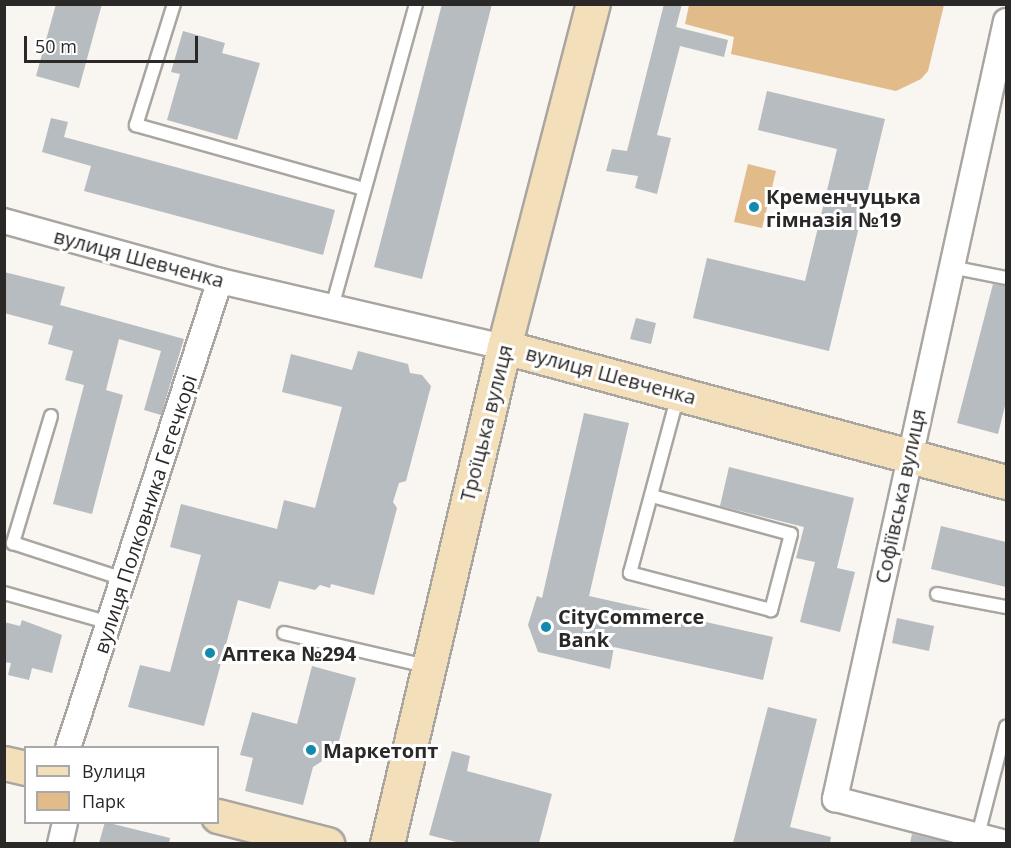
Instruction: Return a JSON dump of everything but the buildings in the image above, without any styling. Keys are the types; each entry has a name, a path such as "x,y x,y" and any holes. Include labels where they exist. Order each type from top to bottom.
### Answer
{"main road":[{"name":"Троїцька вулиця","path":"387,843 504,347 593,4"},
{"name":"вулиця Шевченка","path":"504,347 1006,482"},
{"path":"4,763 24,768"},
{"path":"219,816 327,843"}],"street":[{"name":"Софіївська вулиця","path":"1006,21 908,457 835,799 1006,843"},
{"name":"вулиця Шевченка","path":"4,221 220,281 504,347"},
{"name":"вулиця Полковника Гегечкорі","path":"68,746 220,281"},
{"path":"60,843 65,824"}],"lane":[{"path":"174,4 136,125 364,189"},
{"path":"332,307 416,4"},
{"path":"951,267 1006,278"},
{"path":"652,496 791,534 771,610 630,573 678,393"},
{"path":"51,416 13,543 123,579"},
{"path":"4,593 110,623"},
{"path":"937,594 1006,607"},
{"path":"284,633 428,666"},
{"path":"978,835 1006,727"}],"green space":[{"path":"689,4 944,5 928,71 921,79 896,91 731,54 734,37 685,24"},
{"path":"748,164 776,171 762,228 734,222"}],"place":[{"name":"Кременчуцька гімназія №19","path":"754,207"},
{"name":"CityCommerce Bank","path":"546,627"},
{"name":"Аптека №294","path":"210,653"},
{"name":"Маркетопт","path":"311,750"}]}
